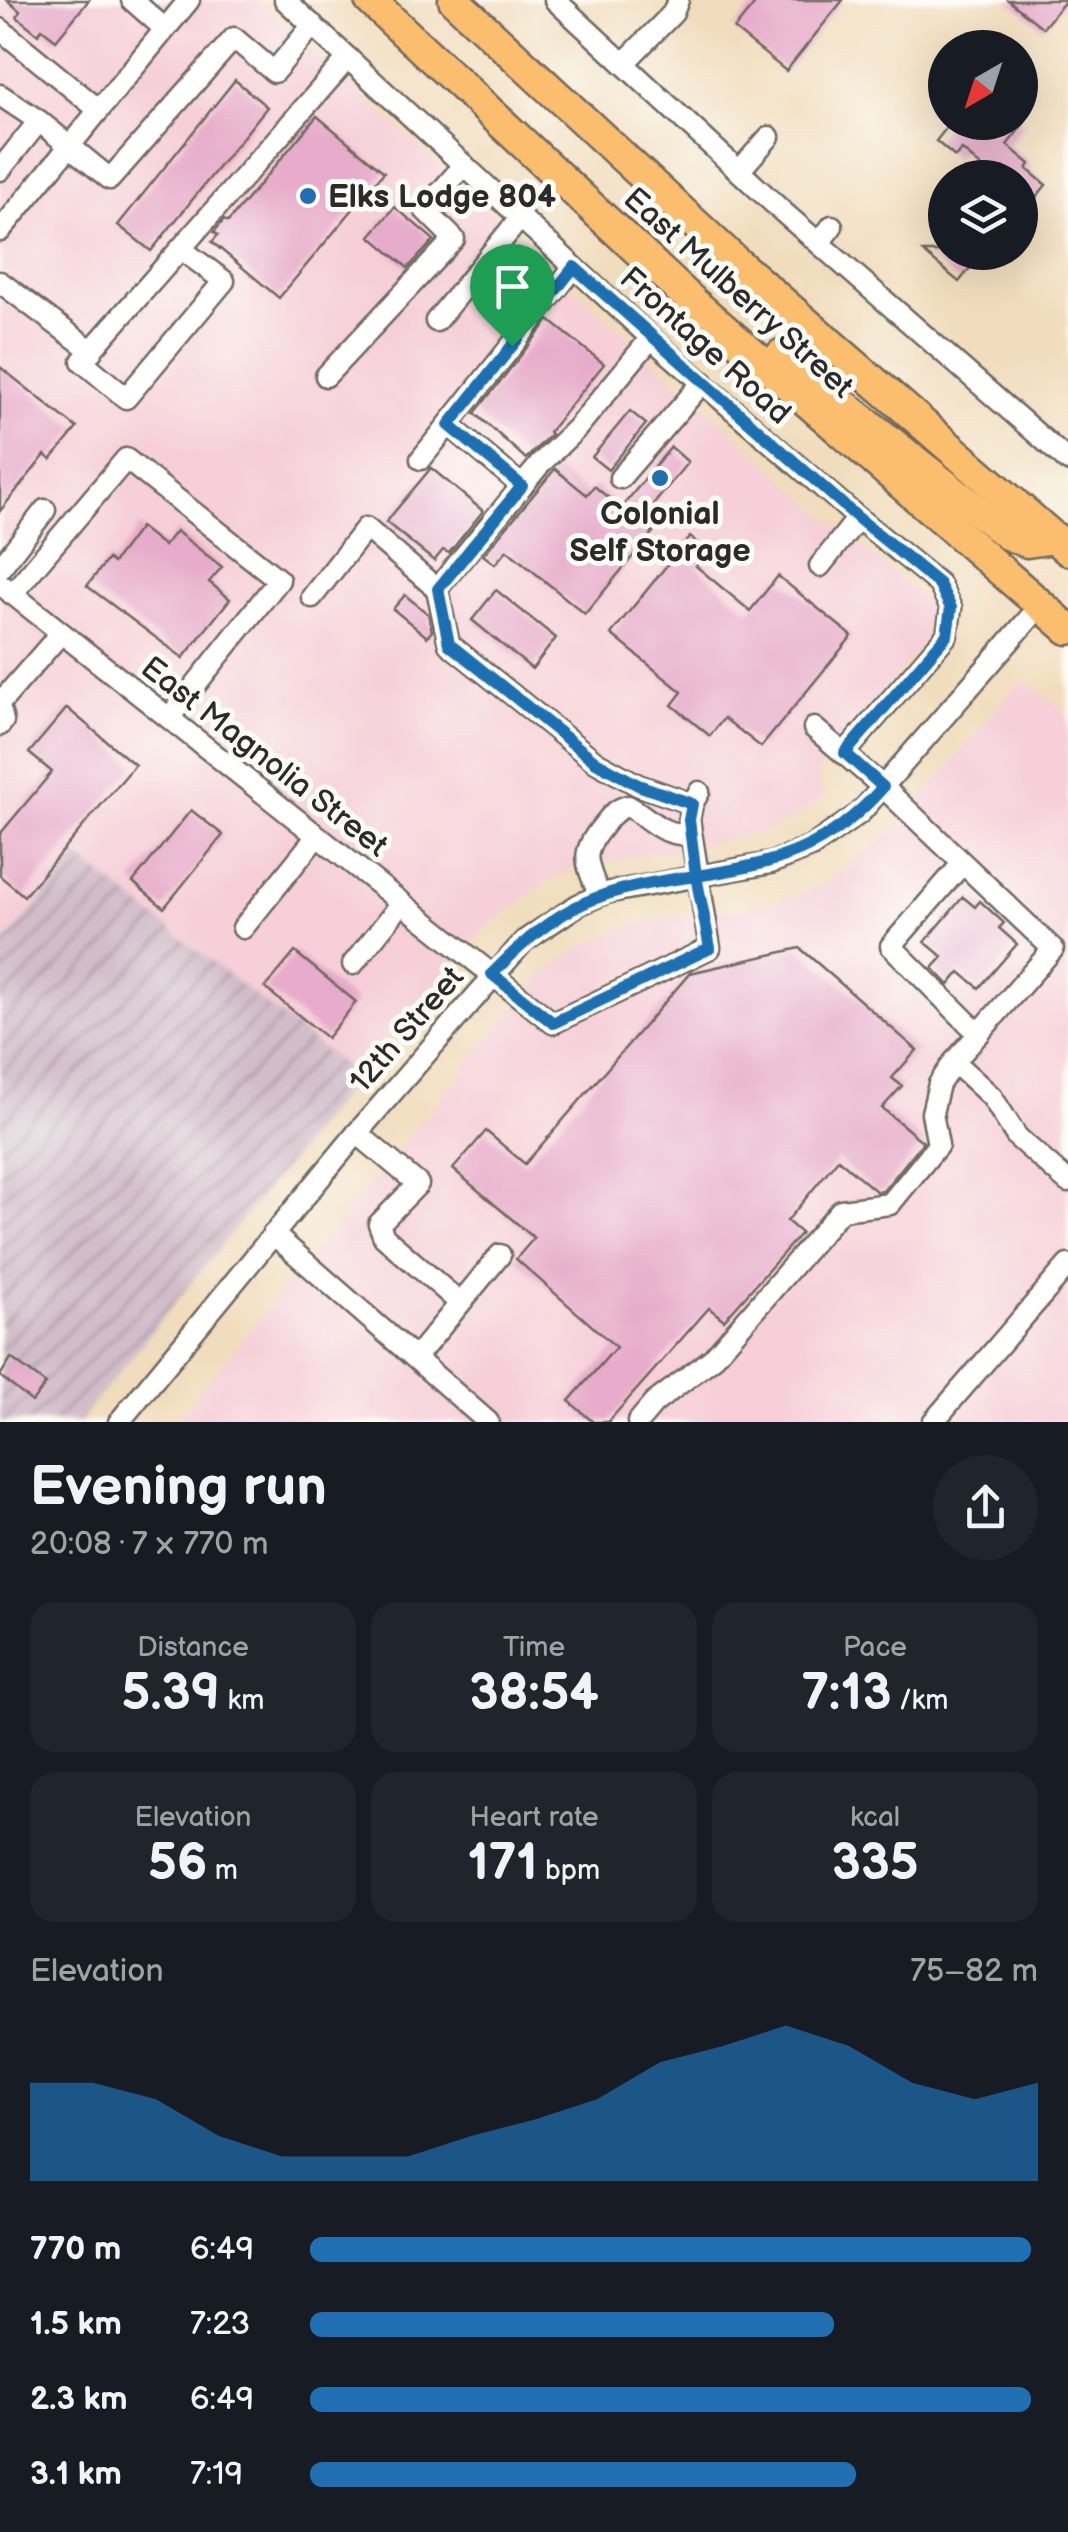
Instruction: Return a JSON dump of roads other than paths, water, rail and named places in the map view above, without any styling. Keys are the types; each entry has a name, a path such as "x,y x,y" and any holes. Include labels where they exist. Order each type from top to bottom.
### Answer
{"highway":[{"name":"East Mulberry Street","path":"370,0 708,316 1054,601 1068,629"},
{"name":"East Mulberry Street","path":"454,0 736,262 1064,536"},
{"path":"649,258 764,341 1007,534 1028,542 1064,536"}],"street":[{"path":"132,0 165,29"},
{"path":"0,231 188,0"},
{"name":"Frontage Road","path":"286,0 651,338 939,584 951,608 947,635 845,753"},
{"path":"555,0 740,170 826,235 1068,461"},
{"path":"624,62 673,13 678,0"},
{"path":"0,95 39,121 110,179 234,38 274,72 312,26"},
{"path":"0,29 99,110"},
{"path":"181,249 224,281 126,398 82,361 348,58"},
{"path":"0,170 39,121"},
{"path":"740,170 768,137"},
{"path":"326,376 454,239 424,210 464,165"},
{"path":"436,321 521,218"},
{"path":"421,459 574,267"},
{"path":"0,282 92,351"},
{"path":"438,589 651,338"},
{"path":"620,478 703,382"},
{"path":"449,425 522,486"},
{"path":"6,590 126,459 278,580 169,718"},
{"path":"0,568 44,510"},
{"path":"820,566 858,518"},
{"path":"312,596 366,528 438,589 449,644 596,762 638,785 696,798 690,835 696,876"},
{"name":"East Magnolia Street","path":"6,590 553,1023 710,948 696,876"},
{"name":"12th Street","path":"119,1422 356,1132 492,974 537,932 599,896 640,884 771,863 811,847 860,813 1054,601"},
{"path":"0,725 0,707 61,633"},
{"path":"638,1422 654,1403 712,1359 841,1210 890,1204 938,1146 932,1114 939,1084 1053,949 883,787 814,728"},
{"path":"599,896 586,859 587,846 616,810 628,806 656,828 690,835"},
{"path":"243,928 318,836"},
{"path":"962,864 891,946 979,1034"},
{"path":"353,964 402,902"},
{"path":"954,1062 992,1097 1017,1137 1068,1182"},
{"path":"356,1132 418,1184 379,1224 384,1237 460,1303"},
{"path":"273,1234 488,1422"},
{"path":"416,1357 500,1255"},
{"path":"932,1422 1068,1264"}],"place":[{"name":"Elks Lodge 804","path":"308,196"},
{"name":"Colonial Self Storage","path":"660,478"}]}
